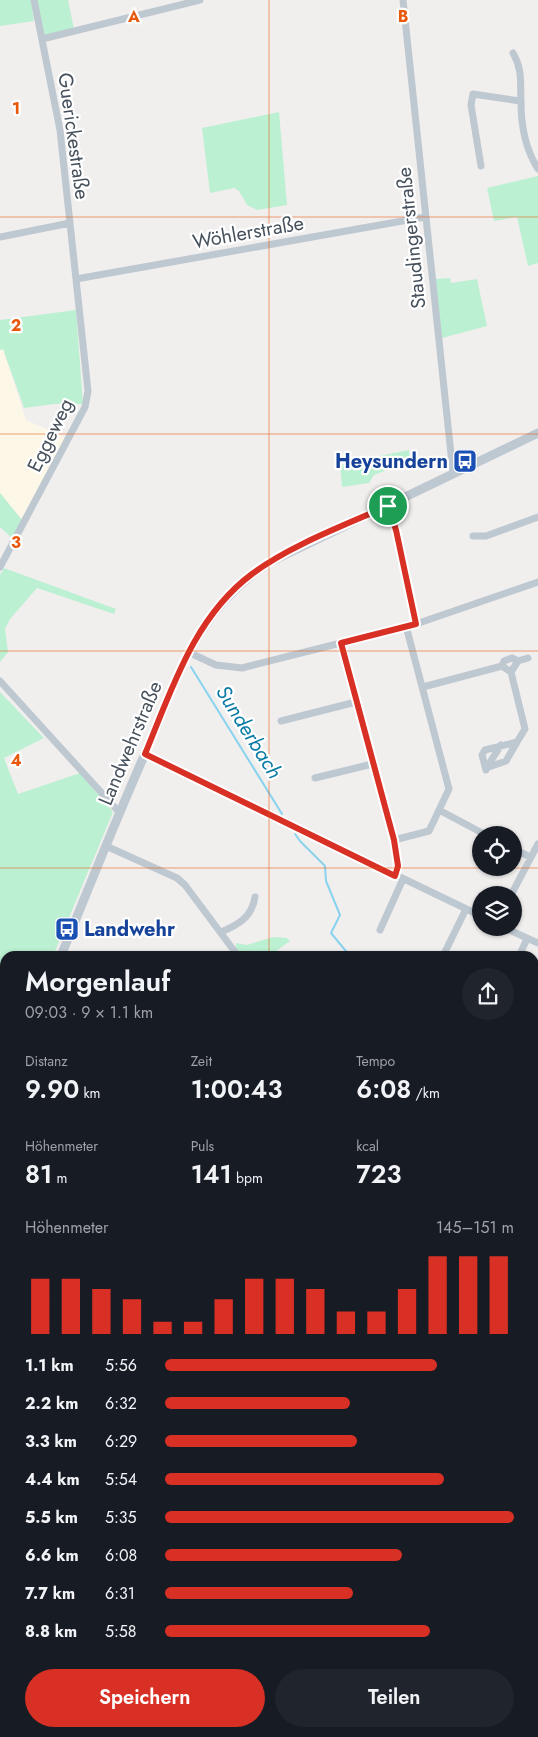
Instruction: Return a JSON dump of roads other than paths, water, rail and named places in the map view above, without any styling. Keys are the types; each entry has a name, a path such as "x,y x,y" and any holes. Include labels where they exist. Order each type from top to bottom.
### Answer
{"street":[{"name":"Guerickestraße","path":"34,0 60,130 76,278"},
{"path":"42,39 200,0"},
{"name":"Staudingerstraße","path":"403,0 453,473"},
{"path":"512,53 519,65 522,83 520,101 523,128 530,156 538,169"},
{"path":"480,166 471,105 472,94 520,101"},
{"name":"Wöhlerstraße","path":"76,278 425,218"},
{"path":"0,236 70,223"},
{"name":"Eggeweg","path":"0,567 85,408 88,391 76,278"},
{"name":"Landwehrstraße","path":"63,951 119,812 188,652 214,611 252,574 284,555 538,433"},
{"path":"388,506 396,530 416,624"},
{"path":"473,536 486,536 538,517"},
{"path":"188,652 216,665 242,668 416,624 538,582"},
{"path":"394,840 428,831 449,789 406,626"},
{"path":"341,643 394,840 398,866 395,876"},
{"path":"502,666 504,661 512,658 518,661"},
{"path":"511,672 518,661 528,658"},
{"path":"423,687 502,666 511,672 525,729 506,762 486,768"},
{"path":"0,681 119,812"},
{"path":"282,721 356,702"},
{"path":"486,768 482,755 485,750 517,742"},
{"path":"499,748 508,758"},
{"path":"486,768 499,748"},
{"path":"145,754 472,912"},
{"path":"315,778 372,764"},
{"path":"439,810 472,828"},
{"path":"516,886 538,844"},
{"path":"106,846 177,878 234,951"},
{"path":"522,853 530,857"},
{"path":"380,930 403,880"},
{"path":"221,932 239,925 254,908 255,897"},
{"path":"445,951 466,909"},
{"path":"521,936 538,943"},
{"path":"521,951 527,939"}],"waterway":[{"name":"Sunderbach","path":"191,667 282,814"},
{"name":"Sunderbach","path":"295,834 325,866 326,881 340,915 331,933 346,951"}],"place":[{"name":"Heysundern","path":"465,461"},
{"name":"Landwehr","path":"67,929"}]}
